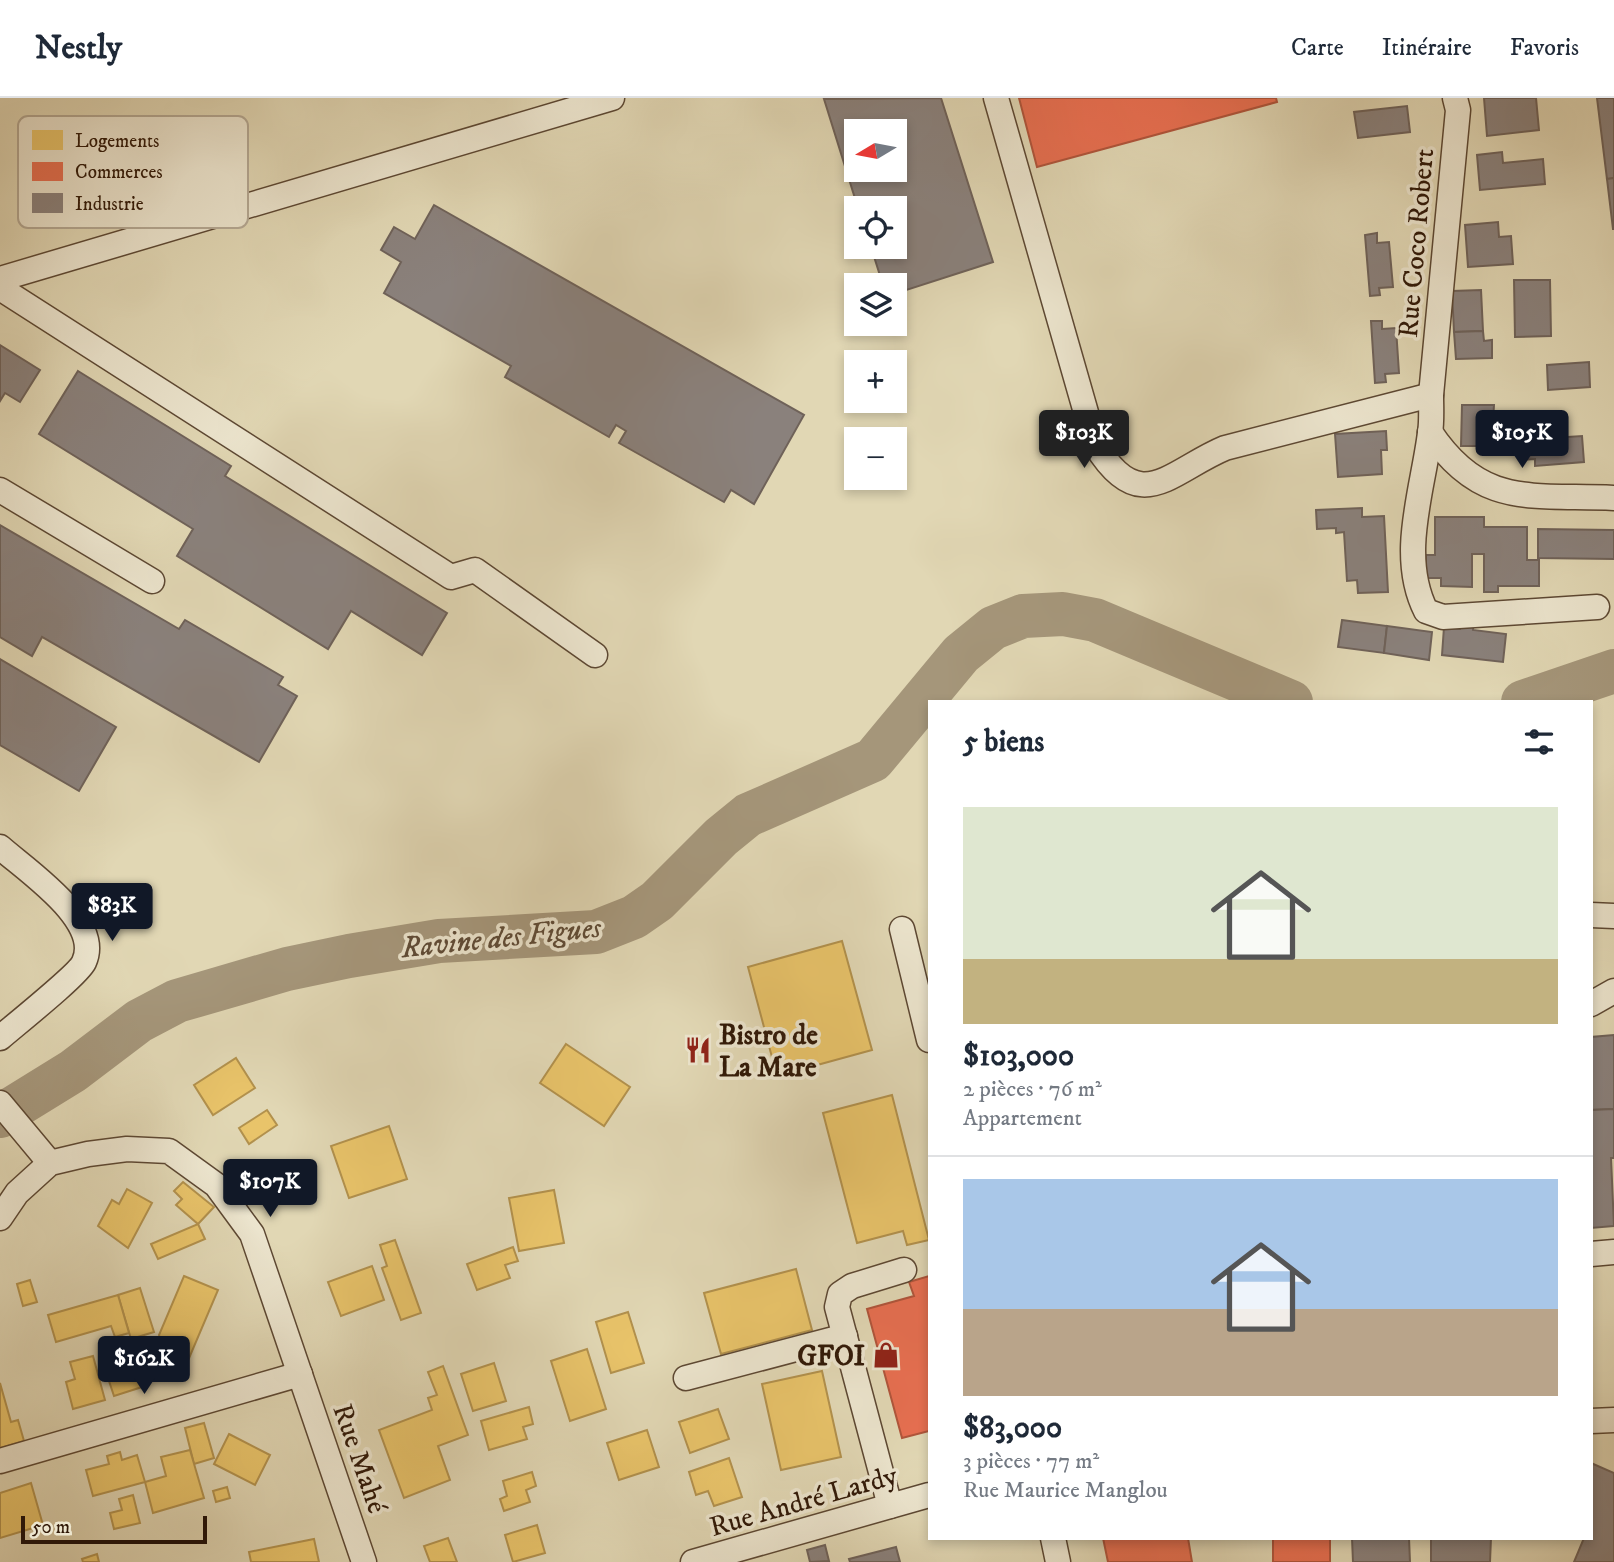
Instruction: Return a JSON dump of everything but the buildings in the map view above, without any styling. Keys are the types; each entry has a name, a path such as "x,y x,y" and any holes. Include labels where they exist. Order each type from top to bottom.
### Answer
{"street":[{"path":"248,206 612,98"},
{"path":"996,98 1095,444 1110,469 1128,481 1149,485 1169,481 1207,456 1225,449 1430,395"},
{"name":"Rue Coco Robert","path":"1455,98 1458,110 1430,395 1430,432 1419,489 1414,567 1416,591 1426,611 1443,617 1597,607"},
{"path":"0,279 172,228"},
{"path":"0,288 452,577 475,570 595,655"},
{"path":"1430,432 1461,471 1482,485 1506,492 1614,498"},
{"path":"0,490 152,581"},
{"path":"0,847 79,918 89,944 84,964 0,1038"},
{"path":"1593,915 1614,916"},
{"path":"902,929 928,1036"},
{"path":"1593,1003 1614,991"},
{"path":"0,1103 41,1154"},
{"name":"Rue Mahé","path":"0,1218 41,1154 88,1154 127,1149 169,1151 216,1185 252,1234 365,1562"},
{"path":"1593,1254 1614,1252"},
{"path":"890,1506 837,1307 841,1294 852,1286 904,1270"},
{"path":"686,1378 845,1336"},
{"path":"0,1461 300,1374"},
{"path":"1593,1421 1614,1420"},
{"name":"Rue André Lardy","path":"697,1561 928,1495"},
{"path":"1053,1540 1058,1562"}],"waterway":[{"name":"Ravine des Figues","path":"0,1116 73,1071 139,1021 177,1001 287,969 349,956 439,941 596,932 634,917 657,901 721,837 748,815 873,760 961,654 993,628 1023,616 1063,614 1095,620 1286,700"},
{"name":"Ravine des Figues","path":"1529,700 1614,671"}],"place":[{"name":"Bistro de La Mare","path":"698,1050"},
{"name":"GFOI","path":"886,1355"}]}
